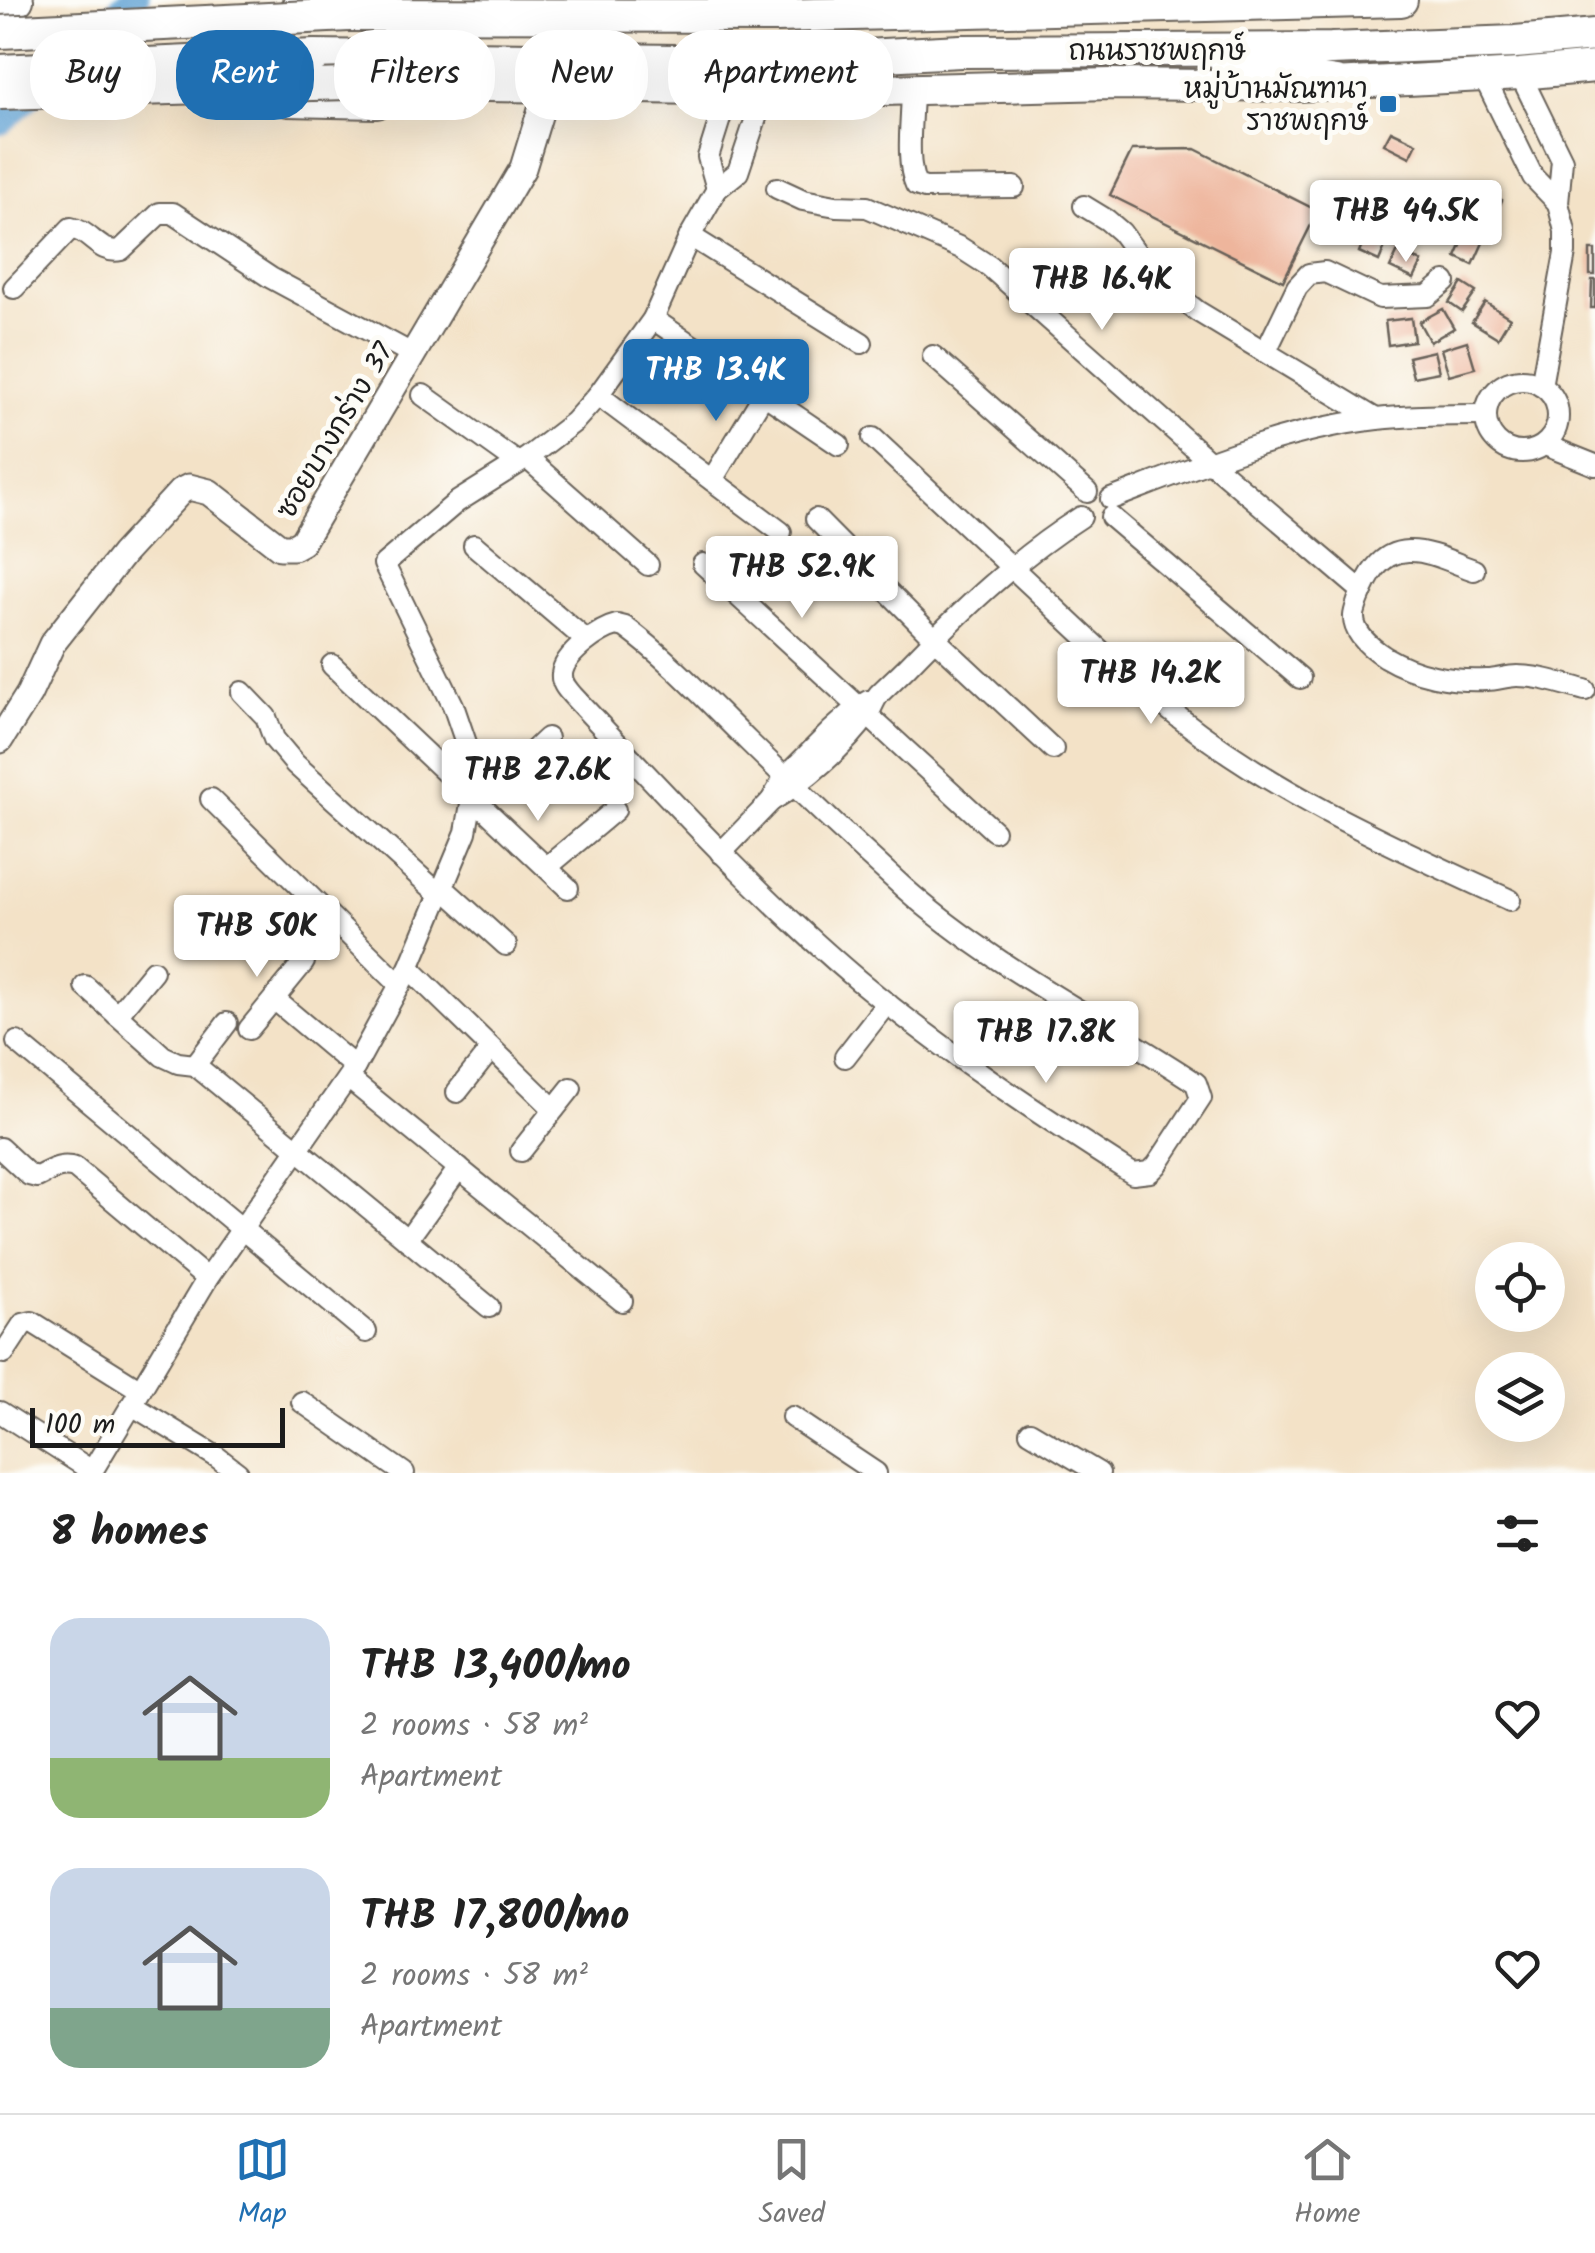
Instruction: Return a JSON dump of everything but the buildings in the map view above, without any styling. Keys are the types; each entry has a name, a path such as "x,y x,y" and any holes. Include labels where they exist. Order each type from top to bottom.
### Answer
{"main road":[{"path":"0,1 18,0"},
{"path":"303,0 276,34 261,69 264,82 288,102 515,106"},
{"path":"1130,8 1174,0"},
{"name":"ถนนราชพฤกษ์","path":"0,32 348,15 776,16 1401,0"},
{"name":"ถนนราชพฤกษ์","path":"0,71 314,56 748,62 961,52 1368,48 1515,42 1595,34"},
{"path":"1131,50 1336,83"},
{"path":"893,90 1110,84 1296,86 1595,67"},
{"path":"0,94 348,84 668,89"}],"street":[{"path":"1520,74 1562,160 1558,204 1565,232 1564,253 1541,386"},
{"path":"1483,75 1533,178 1558,204"},
{"path":"912,90 911,162 916,185 1014,187"},
{"name":"ซอยบางกร่าง 37","path":"0,740 29,694 52,644 123,554 181,491 188,487 209,492 280,547 302,542 523,168 538,120"},
{"path":"717,189 708,158 720,120"},
{"path":"0,1412 92,1472 206,1278 351,1073 405,977 466,832 474,791 468,746 453,705 384,564 457,502 574,422 598,395 653,319 690,236 717,189 738,172 755,120"},
{"path":"777,188 803,200 867,207 960,248 989,266 1362,591"},
{"path":"1084,206 1121,232 1154,277 1197,312 1376,419"},
{"path":"14,288 71,228 76,227 97,245 116,252 160,214 173,213 271,278 414,355"},
{"path":"690,236 862,342"},
{"path":"1266,351 1297,287 1309,274 1325,272 1380,298 1428,296 1445,282"},
{"path":"653,319 840,445"},
{"path":"933,356 1087,492"},
{"path":"1522,380 1541,386 1550,394 1558,423 1545,444 1530,452 1518,452 1506,449 1493,438 1486,415 1494,393 1504,385 1522,380"},
{"path":"712,480 764,394"},
{"path":"598,395 780,532"},
{"path":"423,396 522,460 648,564"},
{"path":"1300,678 1111,508 1099,490 1087,492 1078,503 1081,518 1087,523 1103,524 1111,508 1209,461 1323,429 1376,419 1486,415"},
{"path":"873,438 1108,658 1164,705 1303,799 1390,845 1510,900"},
{"path":"1545,444 1594,464"},
{"path":"721,853 934,638 1044,540 1081,518"},
{"path":"816,519 934,638 1053,748"},
{"path":"474,545 586,640"},
{"path":"1474,570 1409,550 1393,554 1376,564 1362,591 1353,614 1356,628 1368,645 1387,658 1426,674 1459,681 1542,678 1584,690"},
{"path":"703,564 867,706 994,831"},
{"path":"608,627 625,627 669,663 907,890 972,941 1196,1083 1201,1098 1158,1166 1150,1172 1133,1174 942,1046 856,978 721,853 566,688 562,674 565,665 586,640 608,627"},
{"path":"332,665 474,791 568,888"},
{"path":"242,692 266,716 274,740 295,764 506,946"},
{"path":"474,791 500,780 547,738"},
{"path":"210,799 554,1109"},
{"path":"547,867 614,810"},
{"path":"249,1029 304,962"},
{"path":"117,1014 153,972"},
{"path":"85,986 164,1056 196,1065 489,1307"},
{"path":"274,999 459,1168 622,1301"},
{"path":"845,1057 886,1003"},
{"path":"196,1065 227,1023"},
{"path":"17,1042 366,1332"},
{"path":"457,1092 491,1050"},
{"path":"521,1151 571,1088"},
{"path":"0,1148 28,1175 37,1178 59,1166 75,1168 206,1278"},
{"path":"407,1240 459,1168"},
{"path":"4,1353 23,1324 32,1322 238,1473"},
{"path":"302,1402 404,1473"},
{"path":"792,1417 876,1473"},
{"path":"1030,1432 1099,1473"}],"waterway":[{"path":"0,120 134,0"}],"place":[{"name":"หมู่บ้านมัณฑนา ราชพฤกษ์","path":"1388,104"}]}
